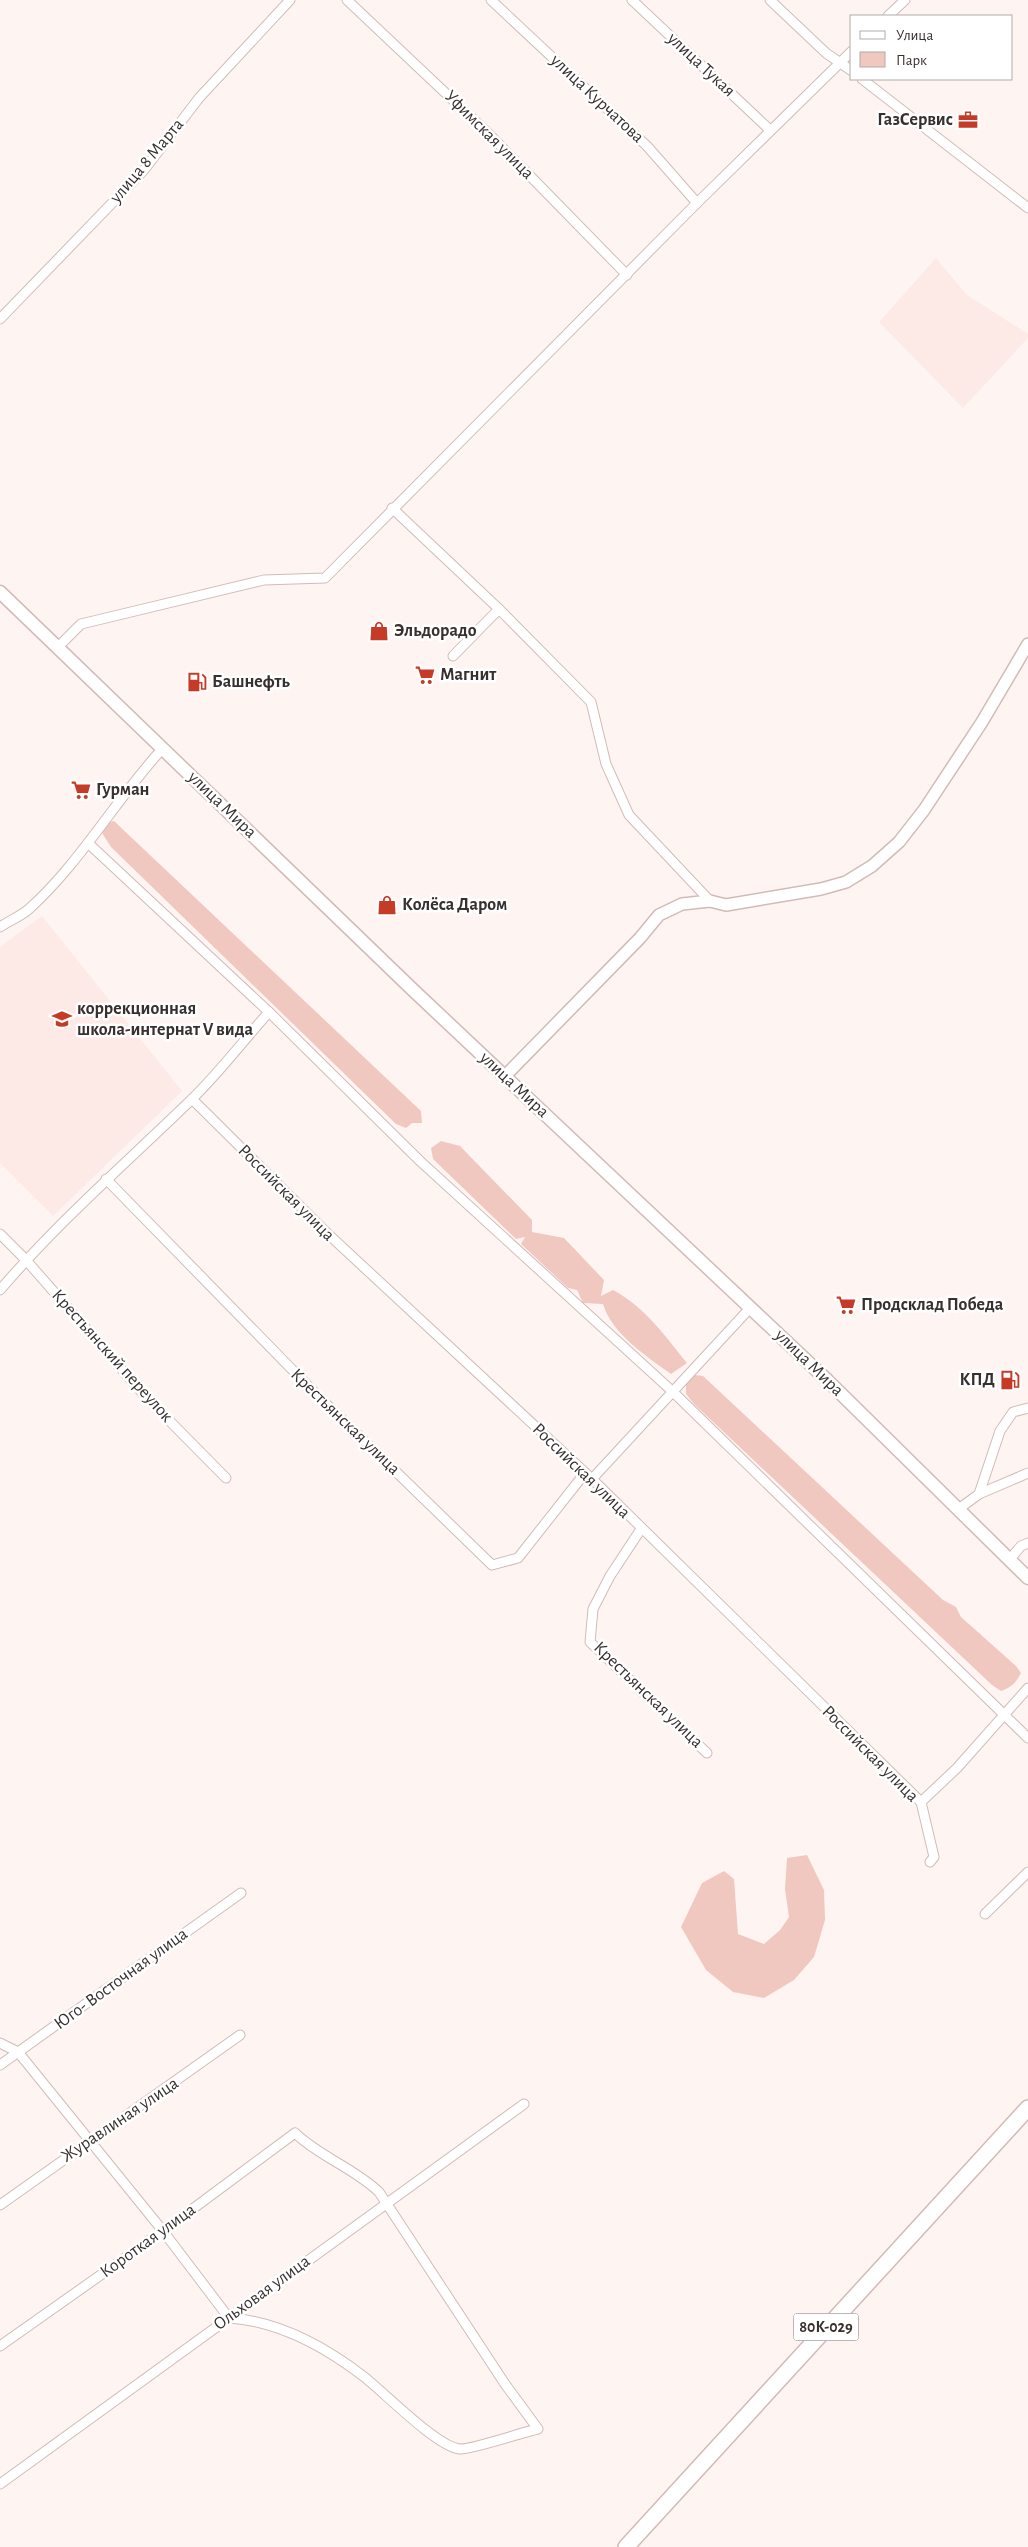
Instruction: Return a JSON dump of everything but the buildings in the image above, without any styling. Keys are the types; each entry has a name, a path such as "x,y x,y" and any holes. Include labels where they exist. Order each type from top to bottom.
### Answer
{"main road":[{"name":"улица Мира","path":"0,592 505,1076 960,1508 1028,1578"},
{"name":"80К-029","path":"626,2547 1028,2108"}],"street":[{"name":"улица 8 Марта","path":"0,319 144,170 198,98 290,0"},
{"name":"Уфимская улица","path":"347,0 491,136 627,275"},
{"name":"улица Курчатова","path":"491,0 647,146 697,203"},
{"name":"улица Тукая","path":"632,0 770,130"},
{"path":"770,0 826,53 850,69"},
{"path":"889,15 905,0"},
{"path":"58,647 81,624 264,580 325,578 392,508 770,130 850,53"},
{"path":"863,80 1028,208"},
{"path":"392,508 499,609 591,702 606,764 629,815 710,901"},
{"path":"453,656 499,609"},
{"path":"505,1076 640,938 659,915 682,904 710,901 726,905 821,890 846,882 872,866 900,842 924,810 982,722 1028,644"},
{"path":"0,927 28,910 88,843 139,774 163,748"},
{"path":"88,843 269,1012 420,1161 672,1391 1028,1738"},
{"path":"0,1290 26,1260 106,1179 192,1099 269,1012"},
{"name":"Российская улица","path":"192,1099 327,1234 588,1476 921,1802 934,1857 930,1862"},
{"name":"Крестьянская улица","path":"106,1179 316,1394 492,1565 518,1558 588,1476"},
{"name":"Крестьянский переулок","path":"0,1234 26,1260 145,1396 226,1478"},
{"path":"588,1476 751,1308"},
{"path":"979,1494 1000,1431 1013,1412 1028,1408"},
{"path":"960,1508 979,1494 1028,1473"},
{"name":"Крестьянская улица","path":"641,1529 610,1576 593,1609 590,1642 707,1753"},
{"path":"1010,1559 1020,1546 1028,1543"},
{"path":"921,1802 957,1768 1028,1688"},
{"path":"985,1914 1028,1872"},
{"name":"Юго- Восточная улица","path":"0,2065 241,1893"},
{"name":"Журавлиная улица","path":"0,2205 89,2140 240,2035"},
{"path":"0,2043 18,2052 163,2231 228,2318 253,2319 316,2346 363,2376 432,2434 448,2445 461,2450 538,2429 505,2384 387,2203"},
{"name":"Ольховая улица","path":"0,2484 524,2104"},
{"name":"Короткая улица","path":"0,2346 163,2231 295,2133 310,2147 364,2178 387,2203"}],"shaded area":[{"path":"936,258 967,295 1028,334 1028,338 963,408 879,322"},
{"name":"коррекционная школа-интернат V вида","path":"42,916 182,1091 53,1216 0,1163 0,947"}],"green space":[{"path":"114,821 421,1111 422,1123 412,1123 406,1128 396,1124 111,847 102,833 106,823"},
{"path":"441,1141 460,1146 532,1220 532,1232 564,1238 604,1280 601,1296 613,1290 635,1305 654,1323 687,1363 671,1374 622,1335 607,1315 603,1304 583,1303 577,1290 568,1288 521,1244 525,1237 516,1239 433,1159 431,1148"},
{"path":"695,1375 703,1376 943,1600 956,1607 961,1617 1016,1666 1021,1673 1013,1685 1001,1691 992,1685 694,1404 686,1394 686,1383"},
{"path":"807,1855 824,1890 825,1920 814,1957 794,1980 764,1998 733,1992 706,1970 681,1927 702,1883 724,1871 734,1879 738,1934 764,1944 780,1930 789,1917 785,1889 787,1858"}],"place":[{"name":"ГазСервис","path":"968,120"},
{"name":"Эльдорадо","path":"379,631"},
{"name":"Магнит","path":"425,675"},
{"name":"Башнефть","path":"197,682"},
{"name":"Гурман","path":"81,790"},
{"name":"Колёса Даром","path":"387,905"},
{"name":"коррекционная школа-интернат V вида","path":"62,1019"},
{"name":"Продсклад Победа","path":"846,1305"},
{"name":"КПД","path":"1010,1380"}]}
